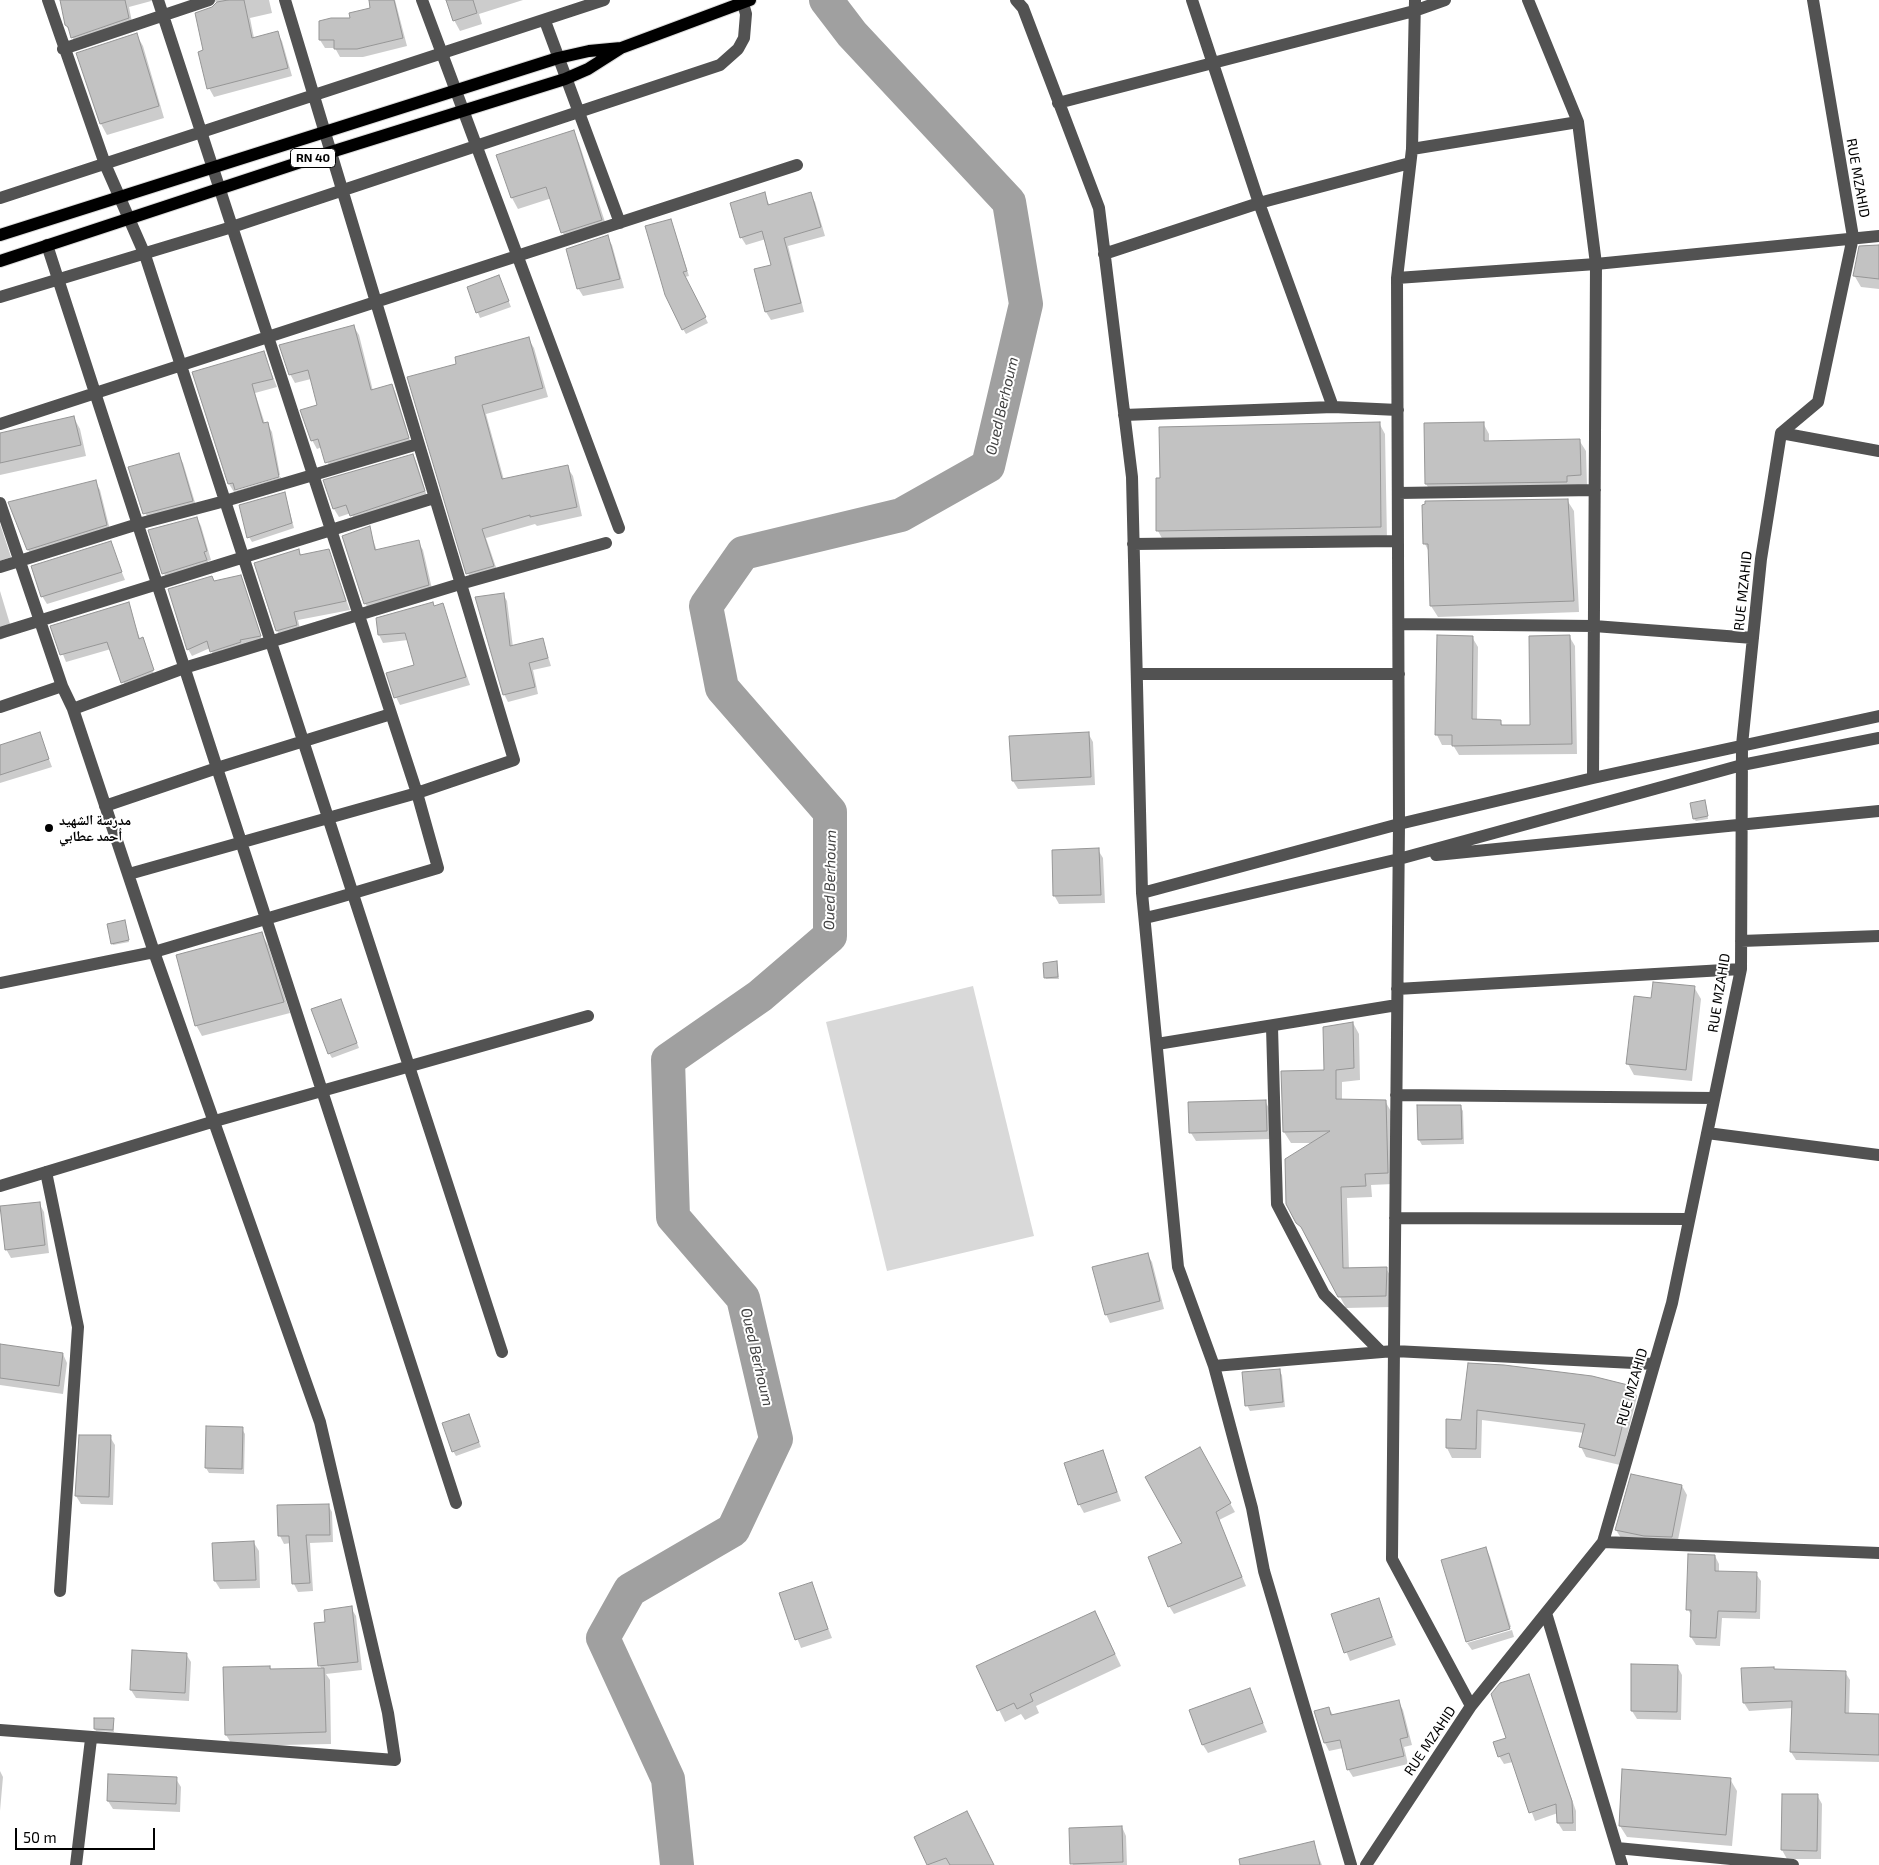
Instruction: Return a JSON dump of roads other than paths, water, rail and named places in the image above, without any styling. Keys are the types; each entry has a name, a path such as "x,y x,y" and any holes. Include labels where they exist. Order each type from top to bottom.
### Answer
{"main road":[{"name":"RN 40","path":"0,261 331,152 565,79 588,69 621,48 745,1"},
{"name":"RN 40","path":"0,235 214,169 323,132 558,58 589,51 621,48"}],"street":[{"path":"48,0 63,48 105,164 145,254 502,1352"},
{"path":"0,983 154,952 351,892 438,868 417,793 158,0"},
{"path":"63,48 209,0"},
{"path":"129,874 417,793 514,760 331,152 323,132 285,0"},
{"path":"422,0 618,528"},
{"path":"0,198 545,21 604,0"},
{"path":"1192,0 1215,64 1259,203 1333,407"},
{"path":"1058,103 1215,64 1415,6 1446,0"},
{"path":"1528,0 1578,122 1596,264 1593,778"},
{"name":"RUE MZAHID","path":"1366,1865 1471,1706 1603,1542 1672,1303 1741,969 1742,745 1761,559 1781,433 1818,402 1853,237 1813,0"},
{"path":"0,298 232,227 478,147 720,65 734,54 744,38 746,26 745,1"},
{"path":"1021,3 1099,208 1132,477 1142,893 1178,1267 1214,1366 1252,1508 1264,1571 1351,1865"},
{"path":"1415,6 1412,149 1397,278 1399,859 1392,1559 1471,1706"},
{"path":"545,21 620,223"},
{"path":"1412,149 1578,122"},
{"path":"1104,254 1259,203 1410,163"},
{"path":"0,424 797,165"},
{"path":"1397,278 1596,264 1853,237 1879,236"},
{"path":"47,245 456,1503"},
{"path":"1124,415 1333,407 1398,410"},
{"path":"1781,433 1879,450"},
{"path":"0,567 138,524 225,501 418,444"},
{"path":"1398,493 1595,490"},
{"path":"0,633 434,498"},
{"path":"0,503 62,686 73,709 154,952 320,1422 388,1713 394,1760 91,1739 0,1730"},
{"path":"1133,544 1398,541"},
{"path":"73,709 184,668 460,584 606,543"},
{"path":"1399,624 1594,626 1753,638"},
{"path":"1137,674 1399,674"},
{"path":"0,706 62,686"},
{"path":"105,806 217,768 391,714"},
{"path":"1142,893 1399,824 1593,778 1879,716"},
{"path":"1145,918 1399,859 1742,765 1879,738"},
{"path":"1399,859 1879,811"},
{"path":"1741,941 1879,936"},
{"path":"1397,989 1741,969"},
{"path":"1157,1044 1272,1027 1397,1005"},
{"path":"0,1186 215,1121 588,1016"},
{"path":"1272,1027 1277,1204 1324,1294 1381,1352"},
{"path":"1396,1095 1714,1098"},
{"path":"1707,1133 1879,1155"},
{"path":"46,1172 78,1327 60,1591"},
{"path":"1395,1218 1689,1219"},
{"path":"1214,1366 1394,1351 1654,1364"},
{"path":"1603,1542 1879,1554"},
{"path":"1546,1613 1622,1865"},
{"path":"76,1865 91,1739"},
{"path":"1617,1848 1792,1865"}],"waterway":[{"name":"Oued Berhoum","path":"677,1865 668,1779 603,1638 630,1590 733,1530 776,1439 743,1298 673,1217 668,1060 760,996 830,936 830,812 722,688 706,606 743,553 901,515 988,466 1026,304 1009,202 852,34 826,0"}],"place":[{"name":"مدرسة الشهيد أحمد عطابي","path":"49,828"}]}
